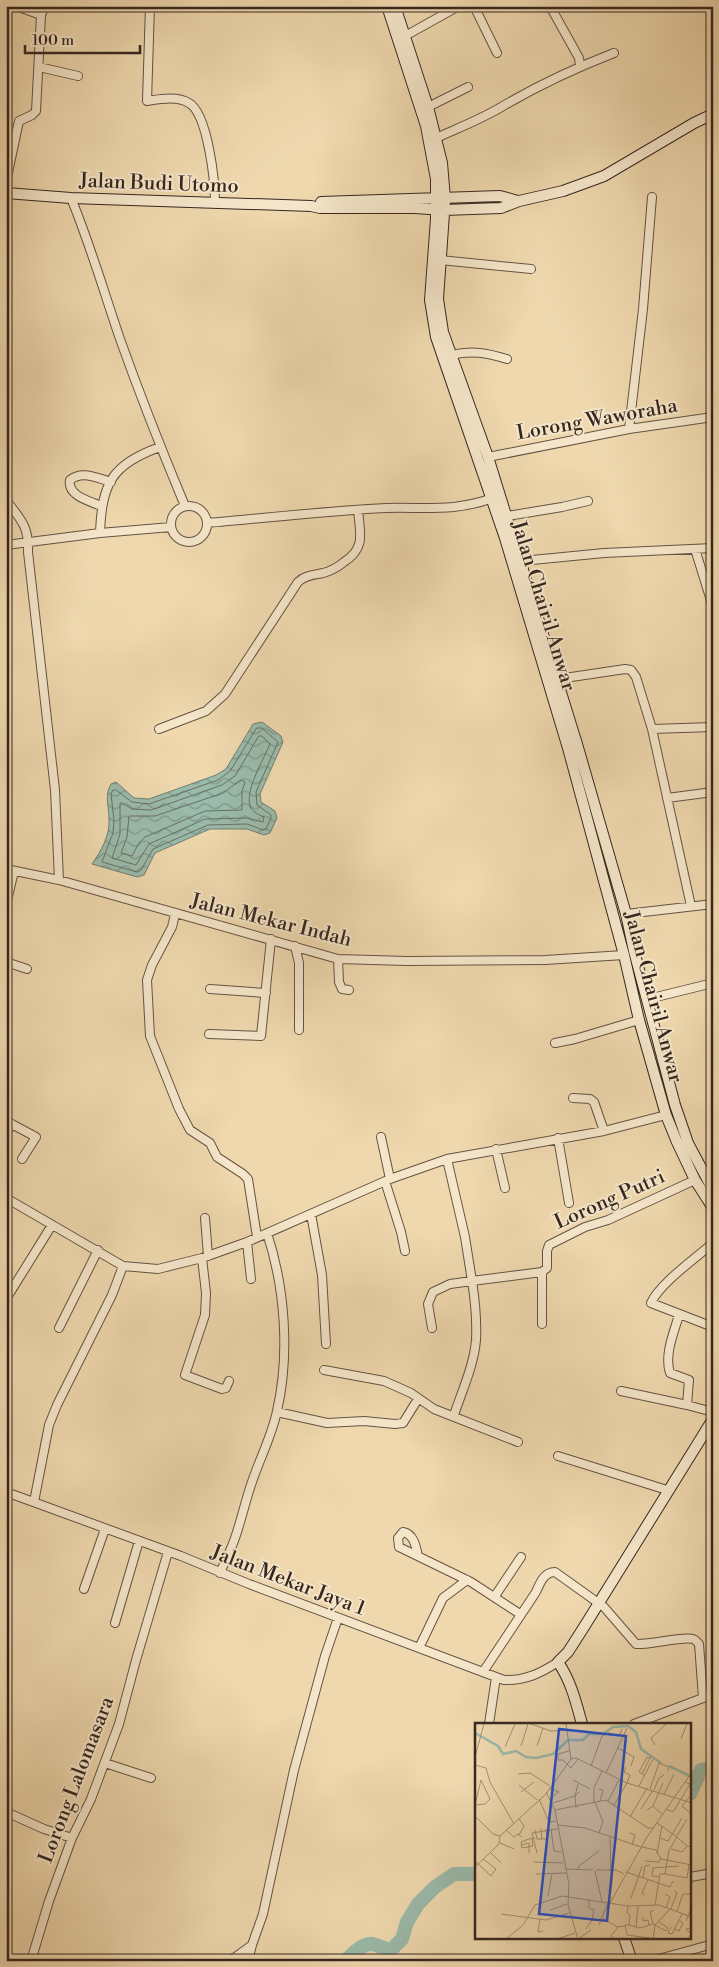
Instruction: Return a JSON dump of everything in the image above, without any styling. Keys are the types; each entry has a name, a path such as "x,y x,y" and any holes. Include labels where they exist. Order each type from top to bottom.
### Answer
{"main road":[{"name":"Jalan Chairil Anwar","path":"387,6 426,126 440,198"},
{"name":"Jalan Chairil Anwar","path":"395,6 428,107 442,163 438,308 443,332 488,457 505,538 568,748 624,955 639,1020 666,1115 695,1180 713,1208"},
{"name":"Jalan Budi Utomo","path":"6,193 71,198 311,206 320,208 415,208 440,210 500,208 519,201 563,191 604,176 694,123 713,114"},
{"name":"Jalan Budi Utomo","path":"311,206 319,202 329,201 500,196 519,201"},
{"name":"Jalan Chairil Anwar","path":"440,210 431,273 432,318 436,337 495,497 507,516 522,561 626,914 675,1106 688,1143 713,1190"},
{"path":"602,871 613,868"},
{"path":"582,1723 573,1692 566,1674 558,1662 568,1652 599,1604 667,1490 713,1419"},
{"path":"625,1940 632,1961"}],"street":[{"path":"16,6 41,15"},
{"path":"6,182 19,120 32,115 36,111 41,15 45,6"},
{"path":"150,6 147,101 174,98 184,100 192,104 199,114 213,163 215,203"},
{"path":"405,36 459,6"},
{"path":"474,6 497,53"},
{"path":"550,6 579,58 580,66"},
{"path":"436,138 502,107 530,89 614,53"},
{"path":"39,67 78,76"},
{"path":"428,107 468,87"},
{"path":"71,198 90,243 120,339 160,447 185,506"},
{"path":"629,429 643,309 652,198"},
{"path":"440,260 531,269"},
{"path":"451,355 479,352 507,359"},
{"name":"Lorong Waworaha","path":"488,457 629,429 713,416"},
{"path":"100,533 101,506 110,482 116,473 128,461 160,447"},
{"path":"101,506 72,491 69,486 70,480 80,475 89,475 110,482"},
{"path":"206,522 358,510 454,508 495,497"},
{"path":"6,500 23,522 28,534 55,790 59,880"},
{"path":"507,516 543,511 588,501"},
{"path":"185,506 197,508 205,517 206,522 202,535 191,542 175,536 171,527 174,514 185,506"},
{"path":"159,728 199,714 215,704 232,686 298,582 305,577 334,569 358,552 361,540 358,510"},
{"path":"6,545 100,533 171,527"},
{"path":"522,561 604,553 713,548"},
{"path":"694,549 713,607"},
{"path":"558,680 625,669 631,670 636,677 652,729 691,906"},
{"path":"652,729 713,727"},
{"path":"667,798 713,792"},
{"path":"6,905 10,870"},
{"name":"Jalan Mekar Indah","path":"10,870 59,880 338,959 407,961 544,960 624,955"},
{"path":"626,914 713,904"},
{"path":"175,914 172,927 152,965 147,980 150,1036 179,1109 190,1130 210,1142 217,1157 248,1179 258,1237"},
{"path":"209,1034 253,1038 261,1036 271,939"},
{"path":"295,946 299,963 299,1030"},
{"path":"338,959 340,987 348,990"},
{"path":"6,962 27,968"},
{"path":"648,999 713,983"},
{"path":"210,989 266,993"},
{"path":"555,1042 575,1039 639,1020"},
{"path":"572,1098 590,1099 594,1102 604,1131"},
{"path":"6,1198 123,1266 158,1269 205,1257 247,1242 388,1180 447,1159 604,1131 666,1115"},
{"path":"6,1134 9,1122 36,1137 22,1159"},
{"path":"381,1137 388,1180 405,1251"},
{"path":"558,1138 569,1203"},
{"path":"496,1149 506,1188"},
{"path":"447,1159 465,1237 475,1303 476,1341 454,1415"},
{"name":"Lorong Putri","path":"542,1272 548,1268 547,1251 549,1245 585,1227 608,1220 695,1180"},
{"path":"311,1214 322,1275 326,1344"},
{"path":"205,1218 205,1310 203,1324 186,1375 222,1389 226,1388 229,1381"},
{"path":"6,1299 52,1225"},
{"path":"220,1573 235,1537 253,1479 267,1446 282,1386 284,1315 277,1268 267,1233"},
{"path":"247,1242 251,1279"},
{"path":"713,1243 668,1282 651,1301 652,1304 713,1327"},
{"path":"59,1328 98,1250"},
{"path":"34,1502 49,1425 112,1295 123,1266"},
{"path":"432,1328 428,1304 433,1292 450,1284 542,1272 542,1324"},
{"path":"679,1315 670,1347 669,1370 671,1375 689,1380 687,1405"},
{"path":"324,1370 384,1381 411,1393 434,1409 454,1415 518,1442"},
{"path":"621,1391 713,1412"},
{"path":"277,1412 327,1423 364,1421 396,1424 403,1423 418,1399"},
{"path":"558,1456 667,1490"},
{"name":"Jalan Mekar Jaya 1","path":"6,1492 504,1680 522,1680 543,1672 558,1662"},
{"path":"84,1589 105,1529"},
{"path":"115,1623 139,1541"},
{"name":"Lorong Lalomasara","path":"31,1961 49,1902 72,1838 91,1800 119,1724 168,1552"},
{"path":"418,1556 467,1580 495,1596 520,1614"},
{"path":"495,1596 521,1557"},
{"path":"483,1672 542,1580 552,1572 555,1572 604,1607 636,1644 695,1639 699,1644 701,1654 703,1698"},
{"path":"419,1648 443,1598 467,1580"},
{"path":"248,1961 263,1914 294,1770 322,1663 338,1618"},
{"path":"489,1723 496,1677"},
{"path":"637,1723 713,1694"},
{"path":"105,1763 151,1778"},
{"path":"6,1812 44,1829 72,1838"},
{"path":"692,1878 713,1873"},
{"path":"651,1961 689,1949 713,1944"},
{"path":"230,1961 252,1945"}],"water":[{"path":"262,722 281,736 283,742 260,794 261,802 275,811 277,818 270,833 264,835 247,829 210,829 155,853 144,875 137,877 92,864 102,849 108,831 107,797 111,784 116,782 134,798 149,799 216,775 226,769 253,724"}],"waterway":[{"path":"692,1790 701,1770 713,1768"},
{"path":"345,1961 357,1950 368,1944 391,1950 402,1939 407,1922 418,1904 435,1887 454,1874 475,1874"}]}
